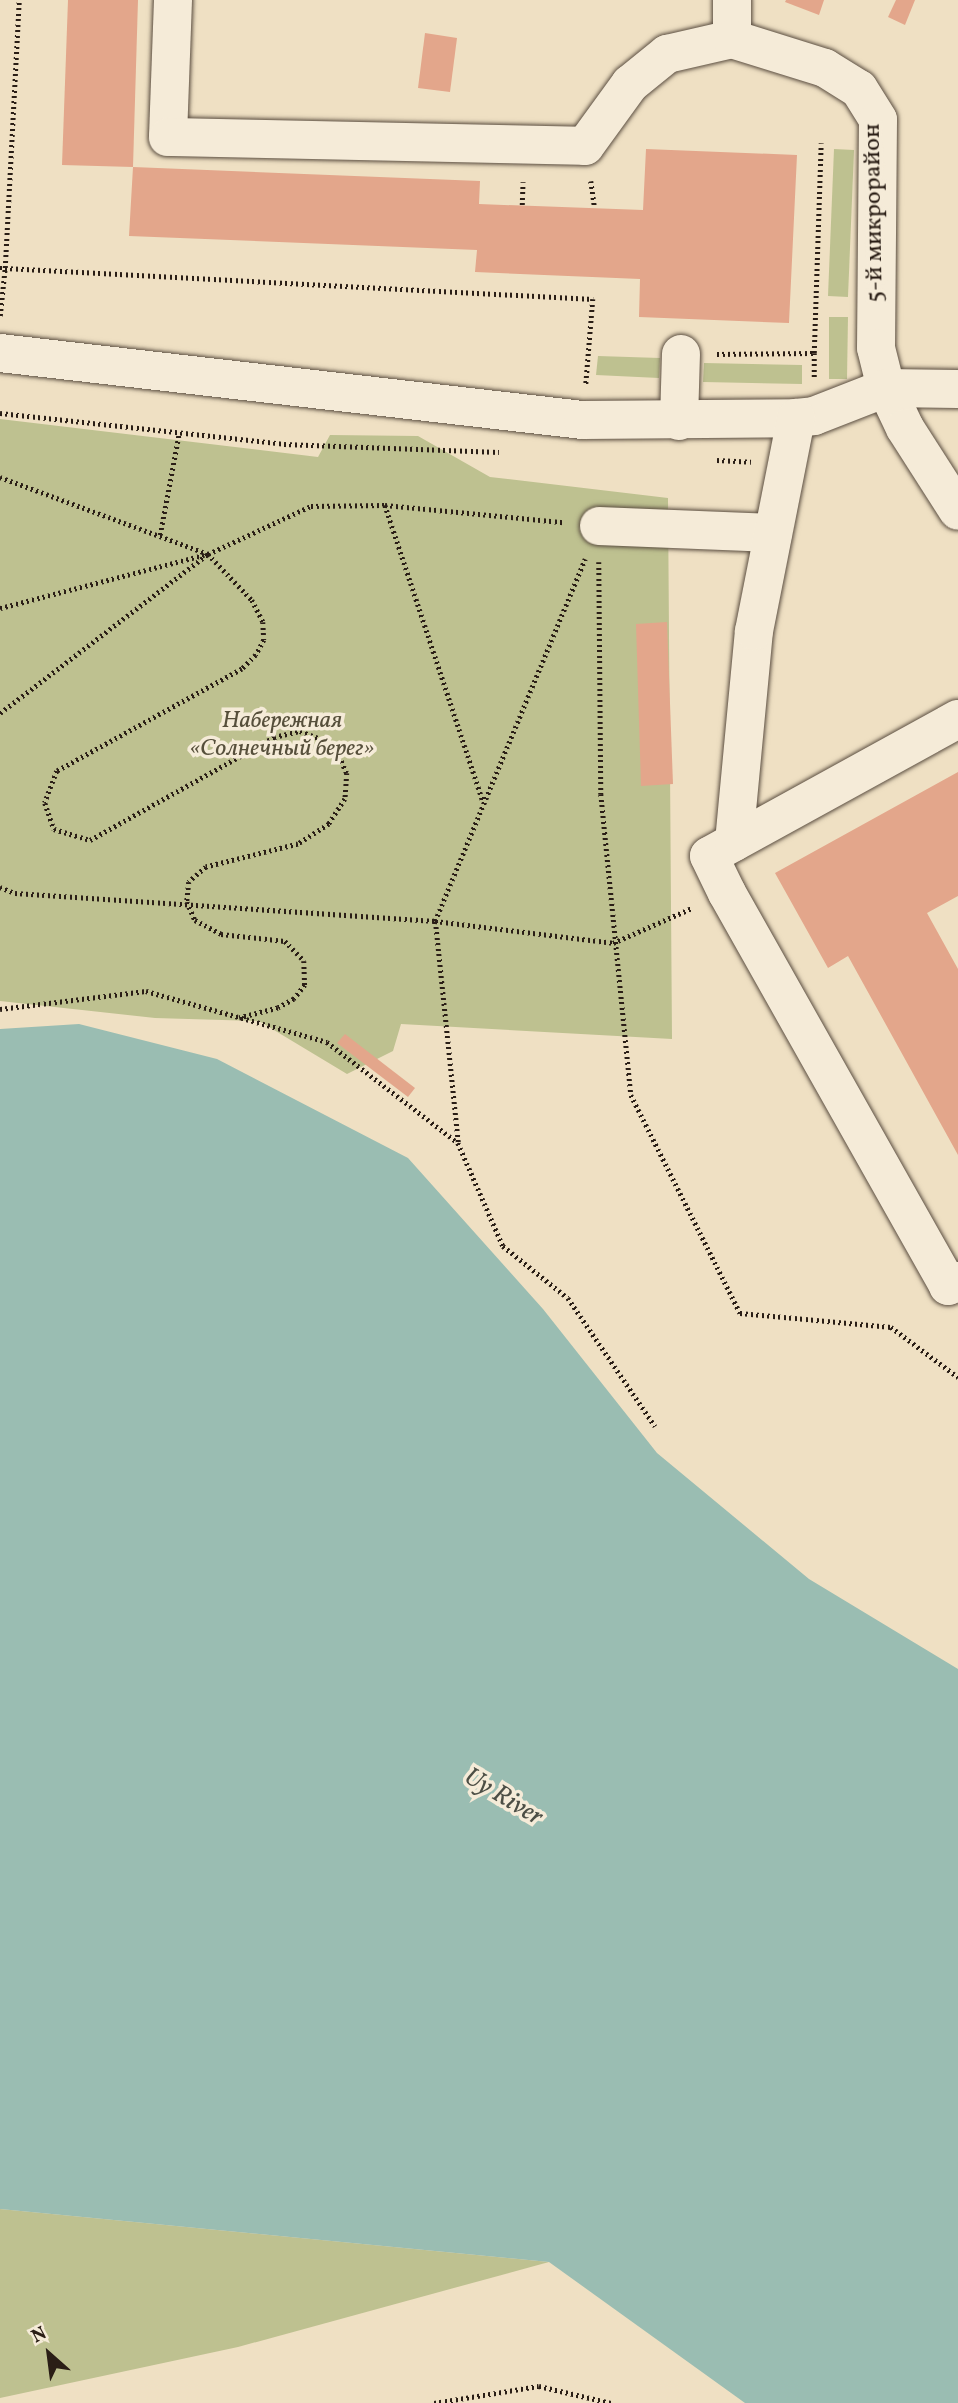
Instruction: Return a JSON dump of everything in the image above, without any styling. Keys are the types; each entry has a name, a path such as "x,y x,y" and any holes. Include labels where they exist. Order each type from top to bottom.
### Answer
{"street":[{"path":"173,0 168,137 585,146 630,85 667,54 732,39 732,0"},
{"name":"5-й микрорайон","path":"732,39 825,68 859,89 878,120 876,348 886,388 905,428 958,511"},
{"path":"0,353 583,420 796,418 814,416 886,388 958,389"},
{"path":"679,421 681,354"},
{"path":"734,842 754,631 796,418"},
{"path":"599,526 773,533"},
{"path":"958,719 709,856 727,893 948,1286 958,1281"}],"path":[{"path":"0,320 19,0"},
{"path":"681,354 814,353 821,143"},
{"path":"2,268 593,299 583,420"},
{"path":"0,413 284,444 507,453"},
{"path":"160,535 179,433"},
{"path":"703,460 787,463"},
{"path":"0,477 208,554 252,600 263,622 264,640 256,655 242,669 57,771 45,803 54,829 90,840 274,737 300,731 321,739 337,751 347,773 345,799 329,824 298,844 205,867 189,883 187,902 195,920 221,934 285,941 304,961 306,985 294,999 278,1008 239,1018"},
{"path":"0,608 208,554 310,506 385,505 599,526"},
{"path":"385,505 484,802"},
{"path":"599,526 435,921 458,1143 503,1246 568,1298 655,1426"},
{"path":"599,526 601,794 613,943 631,1095 740,1313 891,1327 958,1377"},
{"path":"0,713 208,554"},
{"path":"0,887 15,892 435,921 613,943 727,893"},
{"path":"0,1009 146,991 327,1042 458,1143"},
{"path":"434,2403 539,2386 611,2403"}],"green space":[{"path":"834,149 854,150 848,297 828,296"},
{"path":"829,317 848,317 847,379 829,379"},
{"path":"598,356 660,358 659,378 596,375"},
{"path":"704,363 802,365 802,384 703,382"},
{"name":"Набережная «Солнечный берег»","path":"0,419 318,457 330,435 418,436 490,477 668,498 672,1039 401,1024 393,1051 347,1074 259,1021 155,1018 0,1001"},
{"path":"0,2209 549,2262 238,2347 0,2398"}],"water":[{"name":"Uy River","path":"79,1024 217,1059 408,1158 543,1309 657,1453 809,1579 958,1669 958,2403 745,2403 549,2262 0,2209 0,1029"}],"building":[{"path":"68,0 138,0 133,167 62,165"},
{"path":"824,0 819,15 785,2"},
{"path":"896,0 915,0 905,25 888,17"},
{"path":"425,33 457,38 450,92 418,88"},
{"path":"646,149 797,155 789,323 639,317 640,279 475,272 477,250 129,236 133,167 480,181 479,204 643,210"},
{"path":"667,622 673,784 641,786 636,624"},
{"path":"958,772 958,896 927,913 958,969 958,1155 848,956 828,968 775,873"},
{"path":"345,1034 415,1088 408,1097 337,1043"}]}
